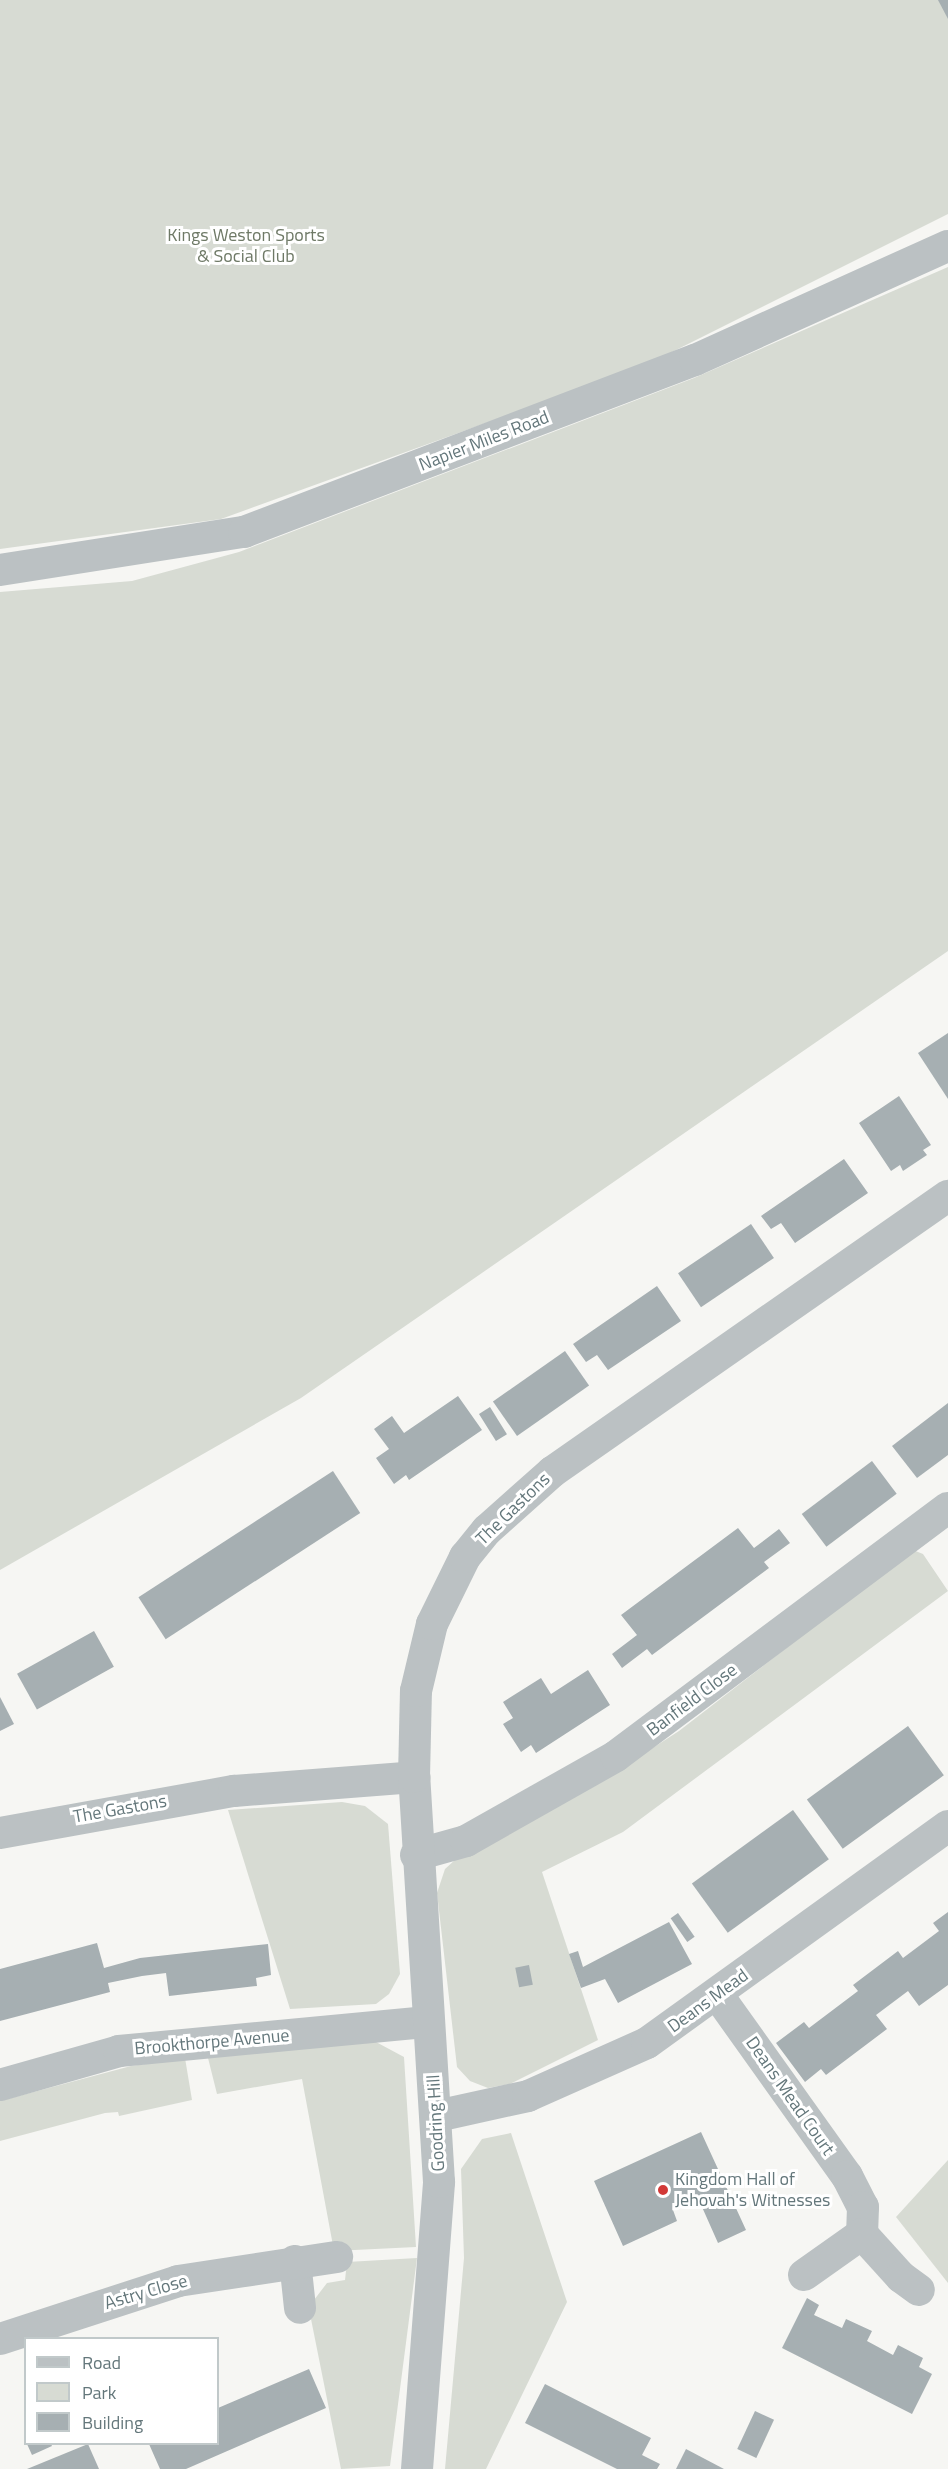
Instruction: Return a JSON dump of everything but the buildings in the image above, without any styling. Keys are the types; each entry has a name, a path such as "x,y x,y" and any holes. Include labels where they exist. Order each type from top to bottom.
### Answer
{"street":[{"name":"Napier Miles Road","path":"0,570 244,532 695,360 948,246"},
{"name":"The Gastons","path":"0,1833 234,1791 414,1777 420,1660 445,1592 487,1530 552,1472 948,1196"},
{"name":"Banfield Close","path":"416,1855 466,1841 616,1756 948,1508"},
{"name":"Goodring Hill","path":"414,1777 416,1855 437,2116 437,2251 417,2469"},
{"name":"Deans Mead","path":"437,2116 528,2096 570,2081 647,2043 948,1826"},
{"name":"Deans Mead Court","path":"717,1994 847,2176 863,2207 861,2234"},
{"name":"Brookthorpe Avenue","path":"0,2085 119,2051 428,2022"},
{"path":"804,2274 861,2234 901,2277 919,2290"},
{"name":"Astry Close","path":"0,2339 169,2284 295,2261 337,2257"},
{"path":"295,2261 300,2308"}],"green space":[{"name":"Kings Weston Sports & Social Club","path":"0,0 948,0 948,214 646,365 221,519 0,549"},
{"path":"948,267 948,951 301,1398 0,1570 0,592 132,581 239,552 694,378"},
{"path":"913,1550 923,1554 948,1591 623,1832 542,1872 598,2040 510,2084 488,2088 470,2081 457,2067 437,1893 445,1869 456,1859 600,1782 679,1731"},
{"path":"342,1802 365,1806 388,1824 400,1974 389,1994 376,2004 290,2009 228,1810"},
{"path":"376,2042 404,2057 416,2247 334,2251 302,2079 217,2094 207,2054"},
{"path":"185,2058 192,2100 119,2116 118,2112 105,2113 0,2141 0,2101 131,2066"},
{"path":"511,2133 567,2302 486,2469 445,2469 464,2258 461,2169 482,2139"},
{"path":"948,2160 948,2283 896,2217"},
{"path":"417,2258 390,2466 341,2469 311,2319 314,2300 327,2283 345,2280 347,2262"}],"place":[{"name":"Kingdom Hall of Jehovah's Witnesses","path":"663,2190"}]}
